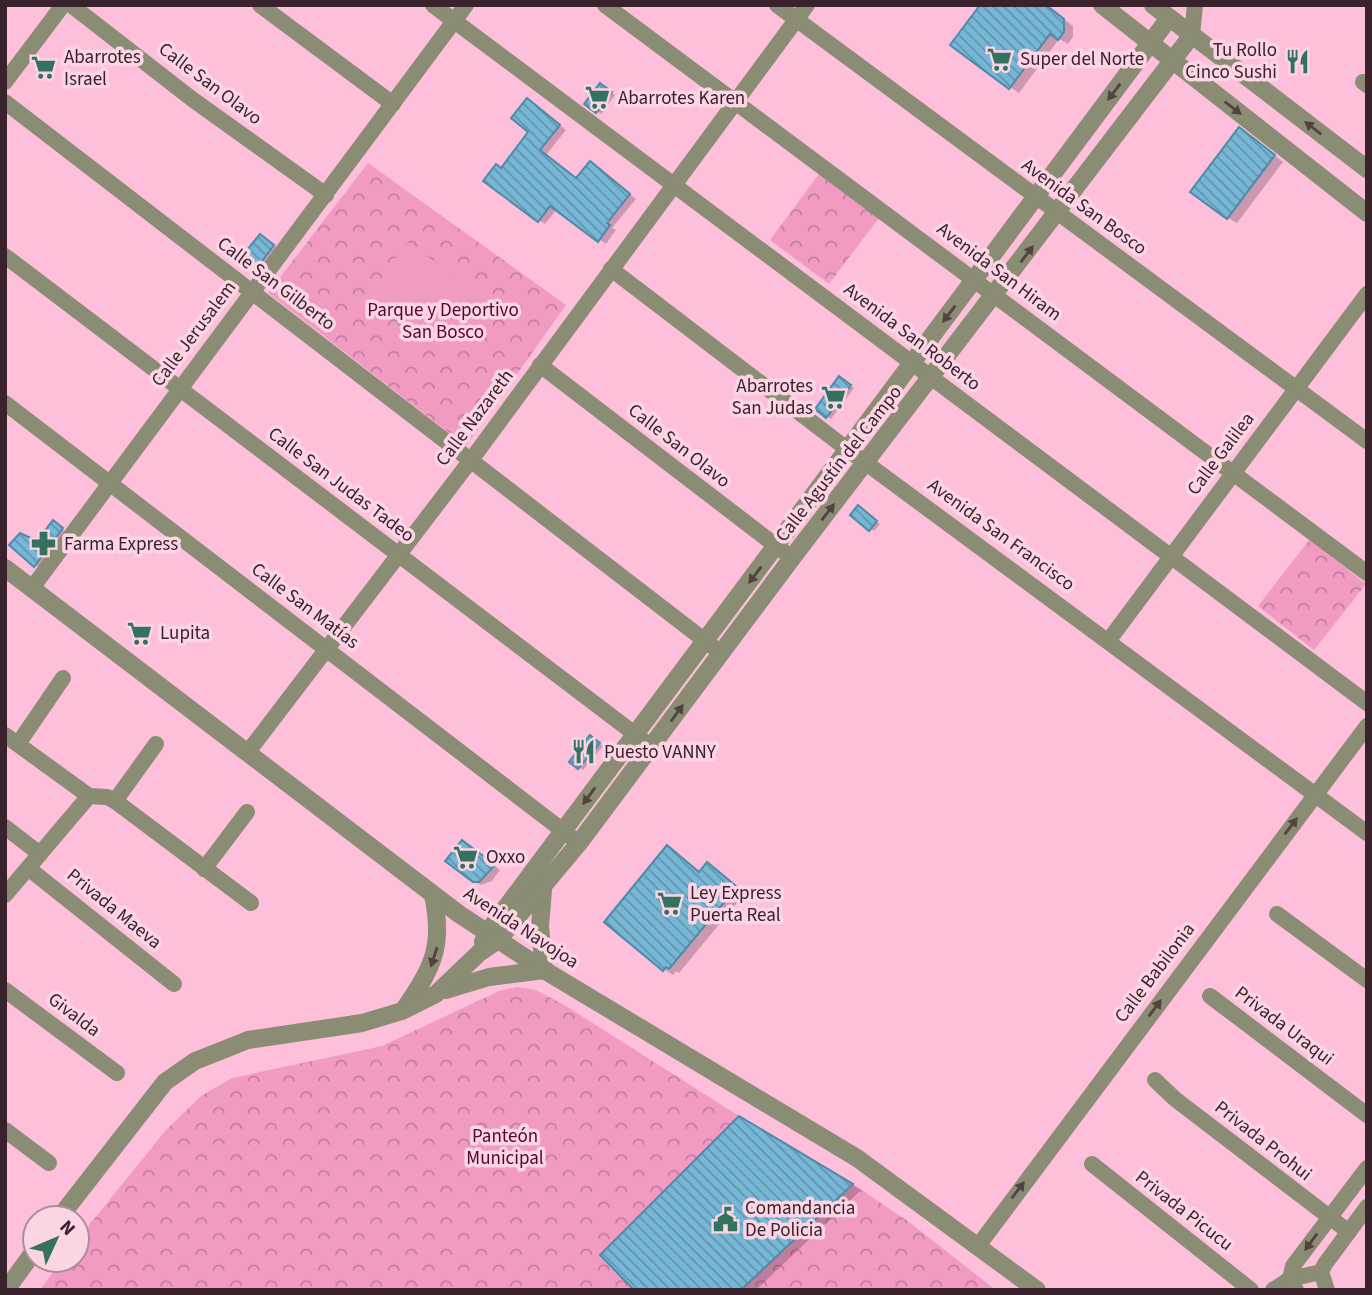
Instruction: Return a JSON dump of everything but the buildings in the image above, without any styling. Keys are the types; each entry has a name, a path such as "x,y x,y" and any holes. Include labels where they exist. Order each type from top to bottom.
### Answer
{"street":[{"path":"5,82 63,5"},
{"name":"Calle San Olavo","path":"71,5 192,99 326,195"},
{"path":"260,5 393,104"},
{"name":"Avenida San Roberto","path":"432,5 1367,704"},
{"name":"Calle Jerusalem","path":"32,588 466,5"},
{"name":"Avenida San Hiram","path":"605,5 1367,573"},
{"name":"Avenida San Bosco","path":"778,5 1367,441"},
{"name":"Calle Nazareth","path":"248,752 471,460 807,5"},
{"path":"1102,5 1367,213"},
{"path":"1153,5 1367,169"},
{"name":"Calle Agustín del Campo","path":"493,936 563,832 634,735 1169,18 1186,5"},
{"path":"1192,35 1195,5"},
{"name":"Calle Agustín del Campo","path":"493,936 543,890 792,558 1192,35"},
{"name":"Calle San Gilberto","path":"5,102 720,653"},
{"name":"Calle San Judas Tadeo","path":"5,256 652,747"},
{"name":"Avenida San Francisco","path":"611,269 847,449 1367,833"},
{"name":"Calle Galilea","path":"1109,640 1367,294"},
{"name":"Calle San Olavo","path":"540,365 792,558"},
{"name":"Calle San Matías","path":"5,403 579,843"},
{"name":"Avenida Navojoa","path":"5,568 433,895 544,970 857,1158 1037,1290"},
{"path":"63,678 11,740 89,796 107,797 115,801 251,903"},
{"name":"Calle Babilonia","path":"978,1246 1367,726"},
{"path":"115,801 156,744"},
{"path":"5,895 89,796"},
{"path":"204,869 247,813"},
{"path":"5,827 40,853"},
{"name":"Privada Maeva","path":"28,868 174,984"},
{"path":"70,1204 165,1082 195,1061 247,1040 362,1023 402,1012 436,994 489,977 544,970 540,926 543,890"},
{"path":"402,1012 427,976 437,950 439,922 433,895"},
{"path":"1277,914 1367,980"},
{"path":"436,994 493,936"},
{"name":"Givalda","path":"5,990 117,1073"},
{"name":"Privada Uraqui","path":"1210,996 1367,1115"},
{"name":"Privada Prohui","path":"1155,1080 1175,1099 1349,1232"},
{"path":"5,1130 49,1163"},
{"name":"Privada Picucu","path":"1092,1164 1251,1290"},
{"path":"1293,1285 1293,1266 1367,1168"},
{"path":"1273,1290 1293,1285 1321,1272 1367,1207"},
{"path":"6,1290 21,1269"},
{"path":"1321,1272 1327,1290"}],"green space":[{"name":"Parque y Deportivo San Bosco","path":"368,163 566,305 466,446 268,293"},
{"path":"819,174 879,218 829,284 770,240"},
{"path":"408,242 493,304 453,360 369,295"},
{"path":"1310,539 1366,584 1314,650 1258,606"},
{"name":"Panteón Municipal","path":"517,987 536,990 566,1006 739,1116 600,1254 634,1290 40,1290 52,1274 91,1274 91,1223 166,1130 201,1096 232,1078 382,1046 499,991"},
{"path":"853,1184 909,1222 996,1290 741,1290"}],"place":[{"name":"Super del Norte","path":"1000,59"},
{"name":"Tu Rollo Cinco Sushi","path":"1297,61"},
{"name":"Abarrotes Israel","path":"44,68"},
{"name":"Abarrotes Karen","path":"598,98"},
{"name":"Abarrotes San Judas","path":"833,397"},
{"name":"Farma Express","path":"44,544"},
{"name":"Lupita","path":"140,633"},
{"name":"Puesto VANNY","path":"584,752"},
{"name":"Oxxo","path":"466,857"},
{"name":"Ley Express Puerta Real","path":"670,904"},
{"name":"Comandancia De Policia","path":"725,1219"}]}
